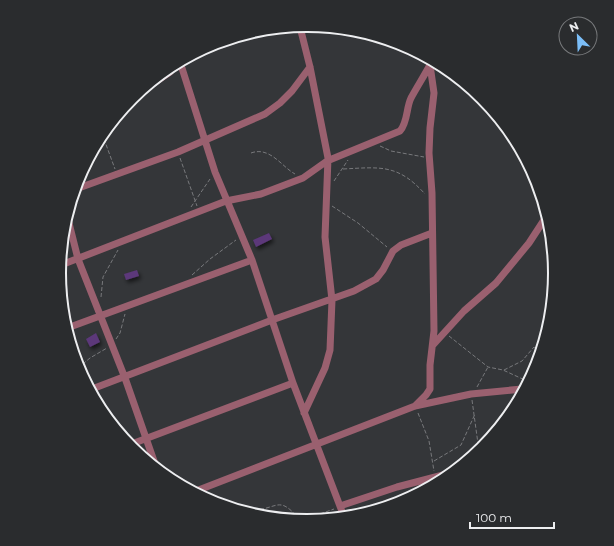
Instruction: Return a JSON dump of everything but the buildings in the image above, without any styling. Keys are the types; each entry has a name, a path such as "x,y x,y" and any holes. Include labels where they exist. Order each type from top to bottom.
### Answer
{"street":[{"path":"302,32 325,138 327,161 325,202 326,254 332,300 330,350 324,368 304,413"},
{"path":"67,263 226,201 261,194 303,178 327,161 400,131 404,126 406,111 411,99 429,65"},
{"path":"82,188 116,173 178,152 265,114 280,103 292,91 310,66"},
{"path":"415,406 430,389 434,331 430,128 434,93 430,66"},
{"path":"182,67 215,172 252,260 293,384 342,511"},
{"path":"432,346 464,311 496,283 529,243 542,223"},
{"path":"70,229 78,259 125,378 152,457"},
{"path":"95,388 125,378 272,320 354,291 376,279 383,270 392,251 401,244 432,233"},
{"path":"72,326 252,260"},
{"path":"136,442 293,384"},
{"path":"200,489 415,406 471,394 518,389"},
{"path":"340,506 398,487 430,480"}],"path":[{"path":"105,142 116,173"},
{"path":"371,142 391,151 430,159"},
{"path":"326,191 343,169 354,149"},
{"path":"178,152 199,211"},
{"path":"250,153 255,152 269,155 280,160 290,172 303,178"},
{"path":"343,169 392,169 405,176 418,186 432,202"},
{"path":"192,207 196,202 197,197 215,172"},
{"path":"325,202 358,223 392,251"},
{"path":"188,283 194,273 242,236"},
{"path":"98,308 103,277 113,256 124,241"},
{"path":"444,332 488,367 504,370 523,379"},
{"path":"504,370 522,361 534,347 535,349"},
{"path":"478,442 471,394 480,383 488,367"},
{"path":"415,406 434,461 434,478"},
{"path":"434,461 461,445 475,414"},
{"path":"260,509 282,505 288,506 293,513"},
{"path":"322,513 340,506"}]}
